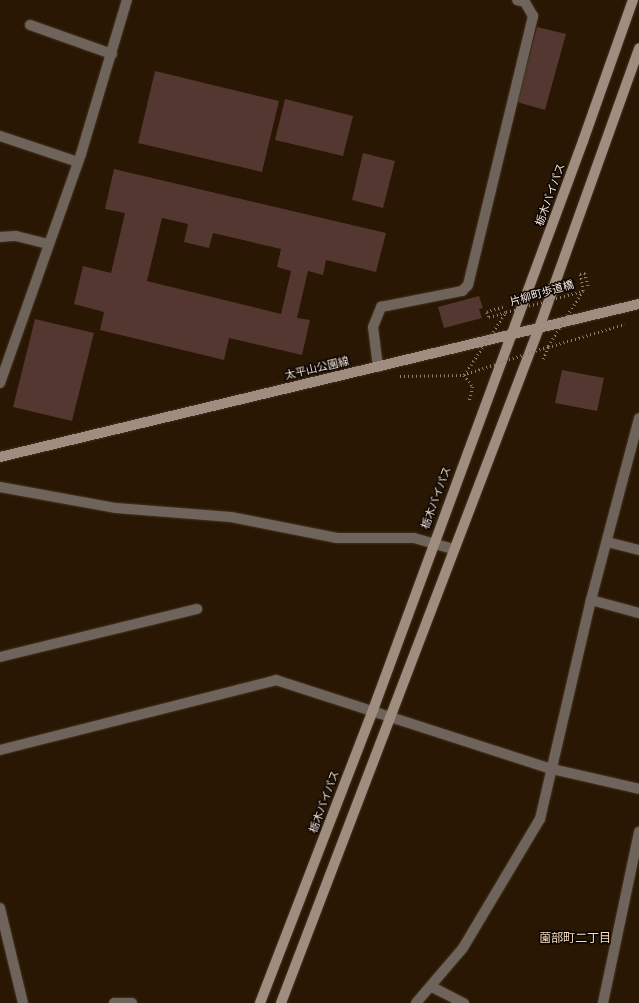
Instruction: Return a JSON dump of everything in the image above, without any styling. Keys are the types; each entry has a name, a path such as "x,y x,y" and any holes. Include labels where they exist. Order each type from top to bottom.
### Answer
{"main road":[{"name":"栃木バイパス","path":"260,1003 373,710 433,544 512,335 633,0"},
{"path":"281,1003 539,328 639,48"},
{"name":"太平山公園線","path":"0,457 639,304"}],"street":[{"path":"0,382 78,162 112,54 127,0"},
{"path":"378,367 373,326 381,307 462,291 468,285 533,16 525,2 517,0"},
{"path":"30,25 112,54"},
{"path":"0,136 78,162"},
{"path":"0,237 16,236 48,244"},
{"path":"416,1003 432,987 463,948 487,912 540,819 591,600 636,444 639,418"},
{"path":"0,487 116,508 231,517 337,538 414,538 454,549"},
{"path":"607,542 639,550"},
{"path":"591,600 639,613"},
{"path":"0,657 197,609"},
{"path":"0,750 276,680 373,710 552,769 639,789"},
{"path":"603,1003 639,832"},
{"path":"0,908 23,1003"},
{"path":"432,987 464,1003"},
{"path":"114,1003 132,1003"}],"path":[{"path":"583,290 580,274 585,273 589,289"},
{"name":"片柳町歩道橋","path":"464,374 506,312 583,290"},
{"name":"片柳町歩道橋","path":"540,365 548,347 583,290"},
{"path":"503,307 487,312 489,317 506,312"},
{"path":"397,376 464,374 625,324"},
{"path":"464,374 473,387 469,403"}],"building":[{"path":"537,27 566,34 545,110 517,102"},
{"path":"155,71 279,101 262,172 138,143"},
{"path":"285,99 353,116 343,156 275,140"},
{"path":"363,153 395,161 383,208 352,200"},
{"path":"114,169 386,233 376,272 326,260 323,275 308,271 297,318 310,320 302,355 229,338 224,360 100,330 104,312 74,304 83,266 111,273 125,213 105,209","holes":["162,218 188,224 184,242 209,248 213,233 281,249 277,267 291,271 281,314 147,281"]},
{"path":"479,296 483,308 479,309 482,318 444,328 438,307"},
{"path":"35,319 94,333 72,421 13,407"},
{"path":"562,370 604,378 597,411 555,403"}],"district":[{"name":"薗部町二丁目","path":"575,939"}]}
